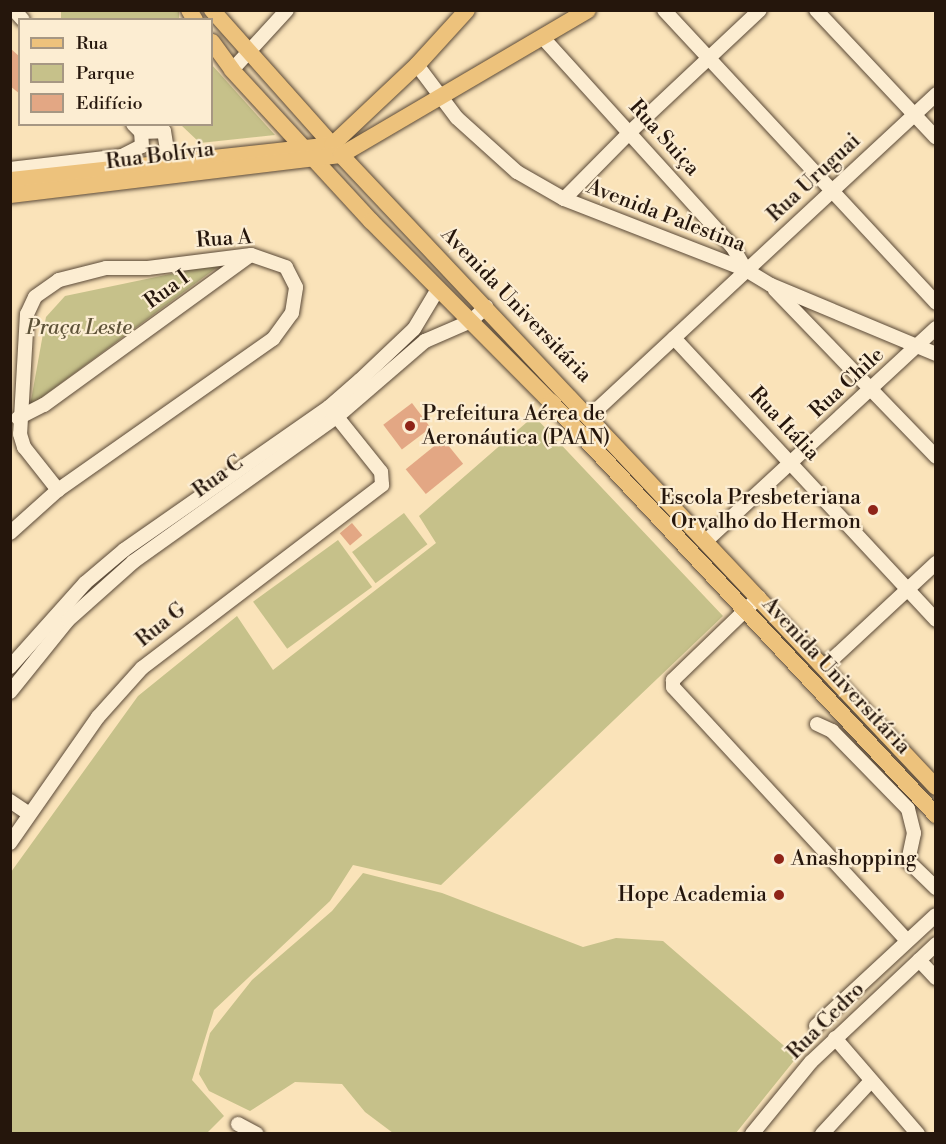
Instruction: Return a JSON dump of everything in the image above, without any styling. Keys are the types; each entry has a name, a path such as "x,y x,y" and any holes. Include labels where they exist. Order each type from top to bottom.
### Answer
{"main road":[{"name":"Avenida Universitária","path":"212,10 337,150 590,416 936,787"},
{"path":"337,150 467,10"},
{"path":"310,155 337,150 442,98 544,39 588,10"},
{"name":"Avenida Universitária","path":"213,43 232,70 278,121 496,347 936,815"},
{"path":"246,86 262,80 278,85"},
{"path":"268,154 279,140 278,121"},
{"name":"Rua Bolívia","path":"10,180 168,154 310,155"},
{"name":"Rua Bolívia","path":"10,195 310,155"},
{"path":"371,220 383,217 389,204"},
{"path":"496,347 511,333"}],"street":[{"path":"232,70 287,10"},
{"path":"664,10 936,303"},
{"path":"564,199 630,132 760,10"},
{"path":"816,10 936,138"},
{"name":"Rua Suiça","path":"544,39 732,246 746,270"},
{"name":"Avenida Palestina","path":"417,65 457,118 517,172 564,199 746,270 771,285 936,354"},
{"name":"Rua Uruguai","path":"590,416 936,94"},
{"path":"10,169 122,156 142,146 168,154 164,130 137,128 142,146"},
{"name":"Rua I","path":"18,418 44,405 251,255"},
{"name":"Rua A","path":"251,255 286,267 296,287 292,313 273,339 58,490 24,447 18,418 27,314 35,297 59,280 106,268 148,268 251,255"},
{"path":"771,285 936,457"},
{"name":"Rua C","path":"10,667 63,615 200,507 333,412 383,367 414,329 438,289"},
{"name":"Rua C","path":"383,367 425,341 471,321 486,307"},
{"name":"Rua Chile","path":"706,540 872,390 936,328"},
{"path":"414,329 425,341"},
{"name":"Rua Itália","path":"674,338 936,620"},
{"name":"Rua G","path":"10,843 16,823 29,814 98,717 142,668 382,485 381,472 333,412"},
{"path":"10,532 58,490"},
{"path":"824,667 936,563"},
{"path":"759,597 673,680 673,687 907,941"},
{"name":"Rua C","path":"10,692 63,615"},
{"path":"817,724 832,731 908,809 914,833 908,861 936,888"},
{"path":"10,801 29,814"},
{"path":"816,1026 936,915"},
{"name":"Rua Cedro","path":"752,1134 835,1038 936,944"},
{"path":"919,960 936,978"},
{"path":"835,1038 870,1082 918,1134"},
{"path":"822,1134 870,1082"},
{"path":"238,1124 257,1134"}],"green space":[{"path":"61,11 179,11 179,18 61,18"},
{"path":"213,66 275,135 200,143 182,126 213,126"},
{"name":"Praça Leste","path":"223,263 30,406 46,317 65,296"},
{"path":"534,416 723,616 441,885 353,865 330,901 214,1010 192,1080 224,1116 207,1133 11,1133 11,872 138,696 237,616 273,670 436,543 419,516"},
{"path":"404,513 427,544 376,583 352,552"},
{"path":"338,540 372,587 287,649 253,602"},
{"path":"363,873 442,893 583,947 616,938 663,941 797,1057 736,1133 393,1133 365,1112 342,1084 295,1082 250,1111 209,1091 199,1074 210,1033 252,980 332,911"}],"building":[{"path":"10,48 18,55 18,92 10,86"},
{"path":"412,403 431,428 402,449 383,425"},
{"path":"443,439 463,464 426,494 406,469"},
{"path":"352,523 362,535 350,546 340,533"}],"place":[{"name":"Prefeitura Aérea de Aeronáutica (PAAN)","path":"410,426"},
{"name":"Escola Presbeteriana Orvalho do Hermon","path":"873,510"},
{"name":"Anashopping","path":"779,859"},
{"name":"Hope Academia","path":"779,895"}]}
